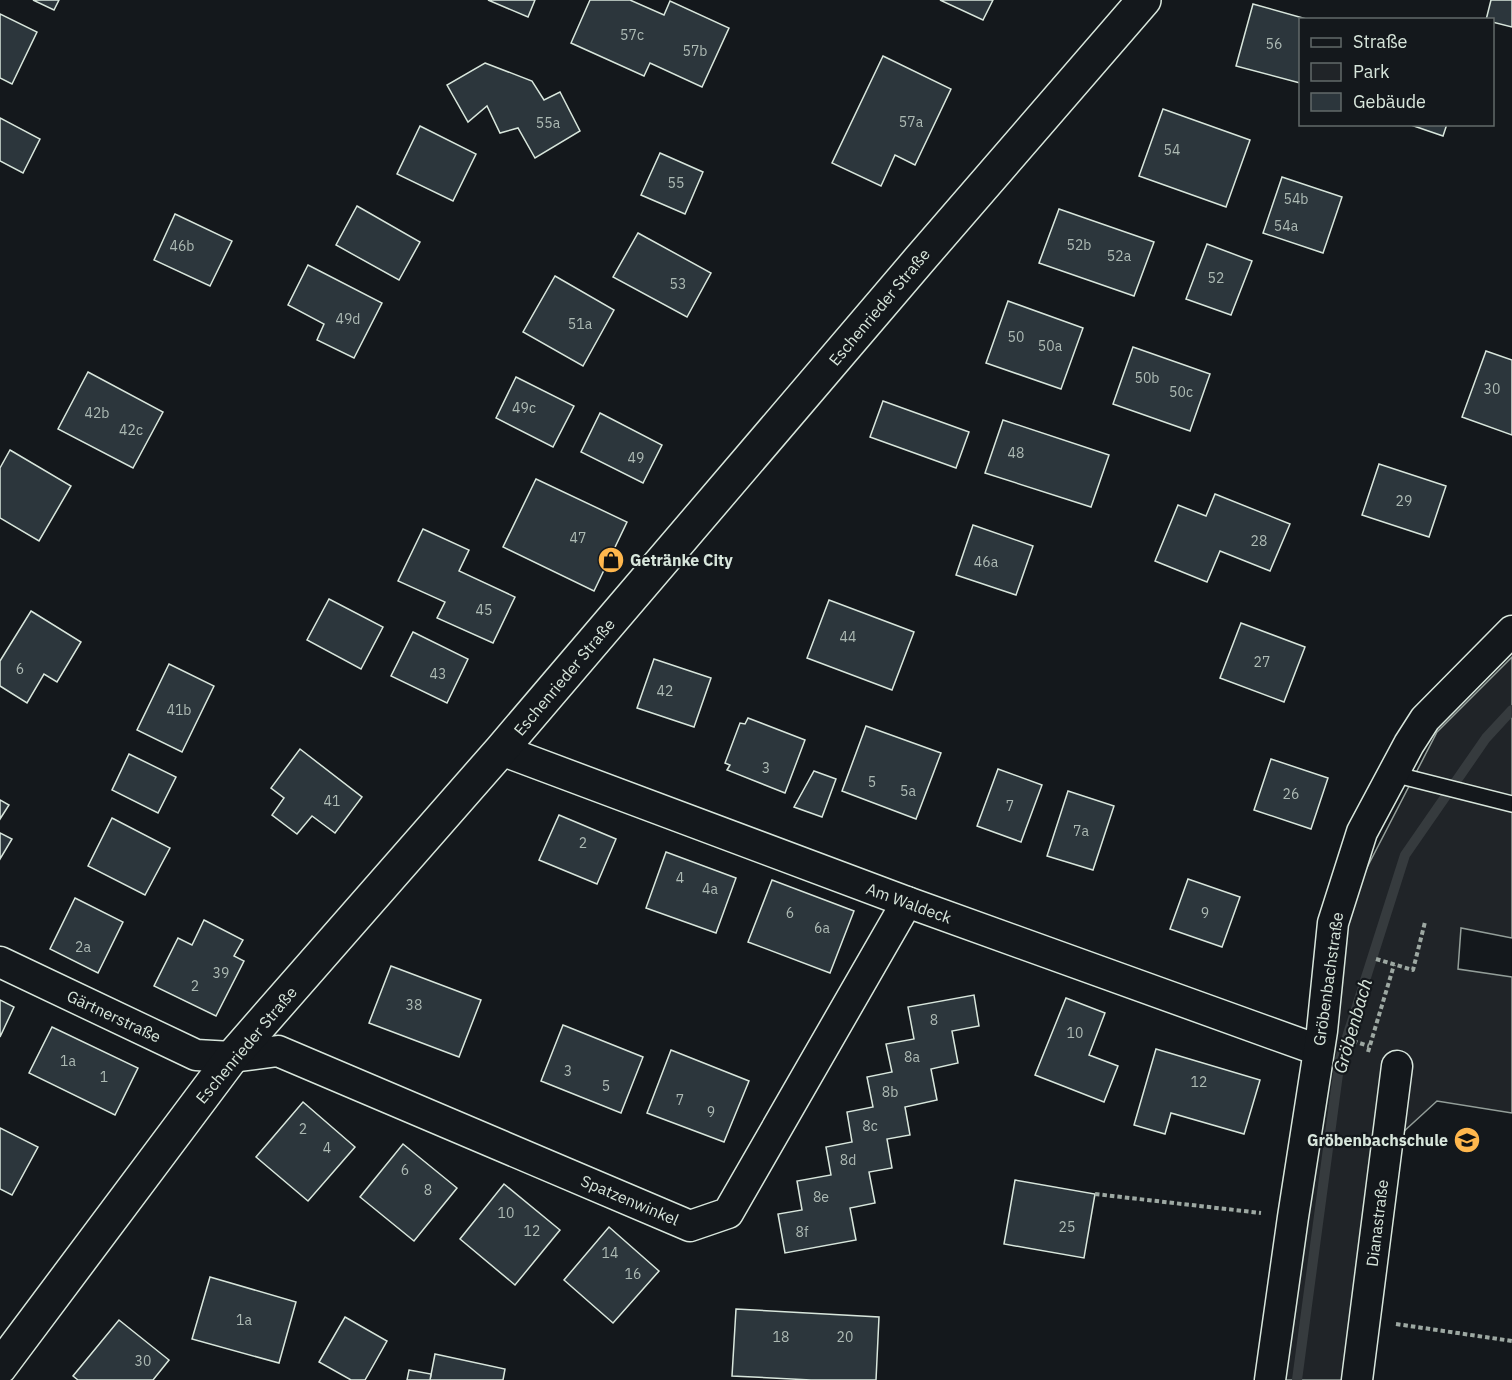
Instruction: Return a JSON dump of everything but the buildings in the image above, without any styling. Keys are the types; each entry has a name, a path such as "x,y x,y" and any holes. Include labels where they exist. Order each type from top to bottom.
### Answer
{"street":[{"name":"Eschenrieder Straße","path":"0,1367 232,1057 501,750 1144,0"},
{"name":"Gröbenbachstraße","path":"1270,1380 1318,1050 1333,923 1362,831 1425,719 1512,631"},
{"name":"Am Waldeck","path":"501,750 907,902 1318,1050"},
{"name":"Spatzenwinkel","path":"232,1057 278,1052 690,1226 728,1213 907,902"},
{"name":"Gärtnerstraße","path":"0,962 196,1054 232,1057"},
{"name":"Dianastraße","path":"1357,1380 1397,1066"}],"lane":[{"path":"1393,774 1512,804"}],"path":[{"path":"1376,959 1413,970 1425,921"},
{"path":"1369,1046 1394,965"},
{"path":"1095,1194 1293,1217"},
{"path":"1392,1323 1512,1341"}],"green space":[{"path":"1512,657 1512,938 1461,928 1458,969 1512,977 1512,1113 1437,1101 1378,1155 1348,1380 1283,1380 1343,927 1358,885 1437,732"}],"waterway":[{"name":"Gröbenbach","path":"1297,1380 1340,1059 1405,855 1486,738 1512,710"}],"place":[{"name":"Getränke City","path":"611,560"},
{"name":"Gröbenbachschule","path":"1467,1140"}]}
